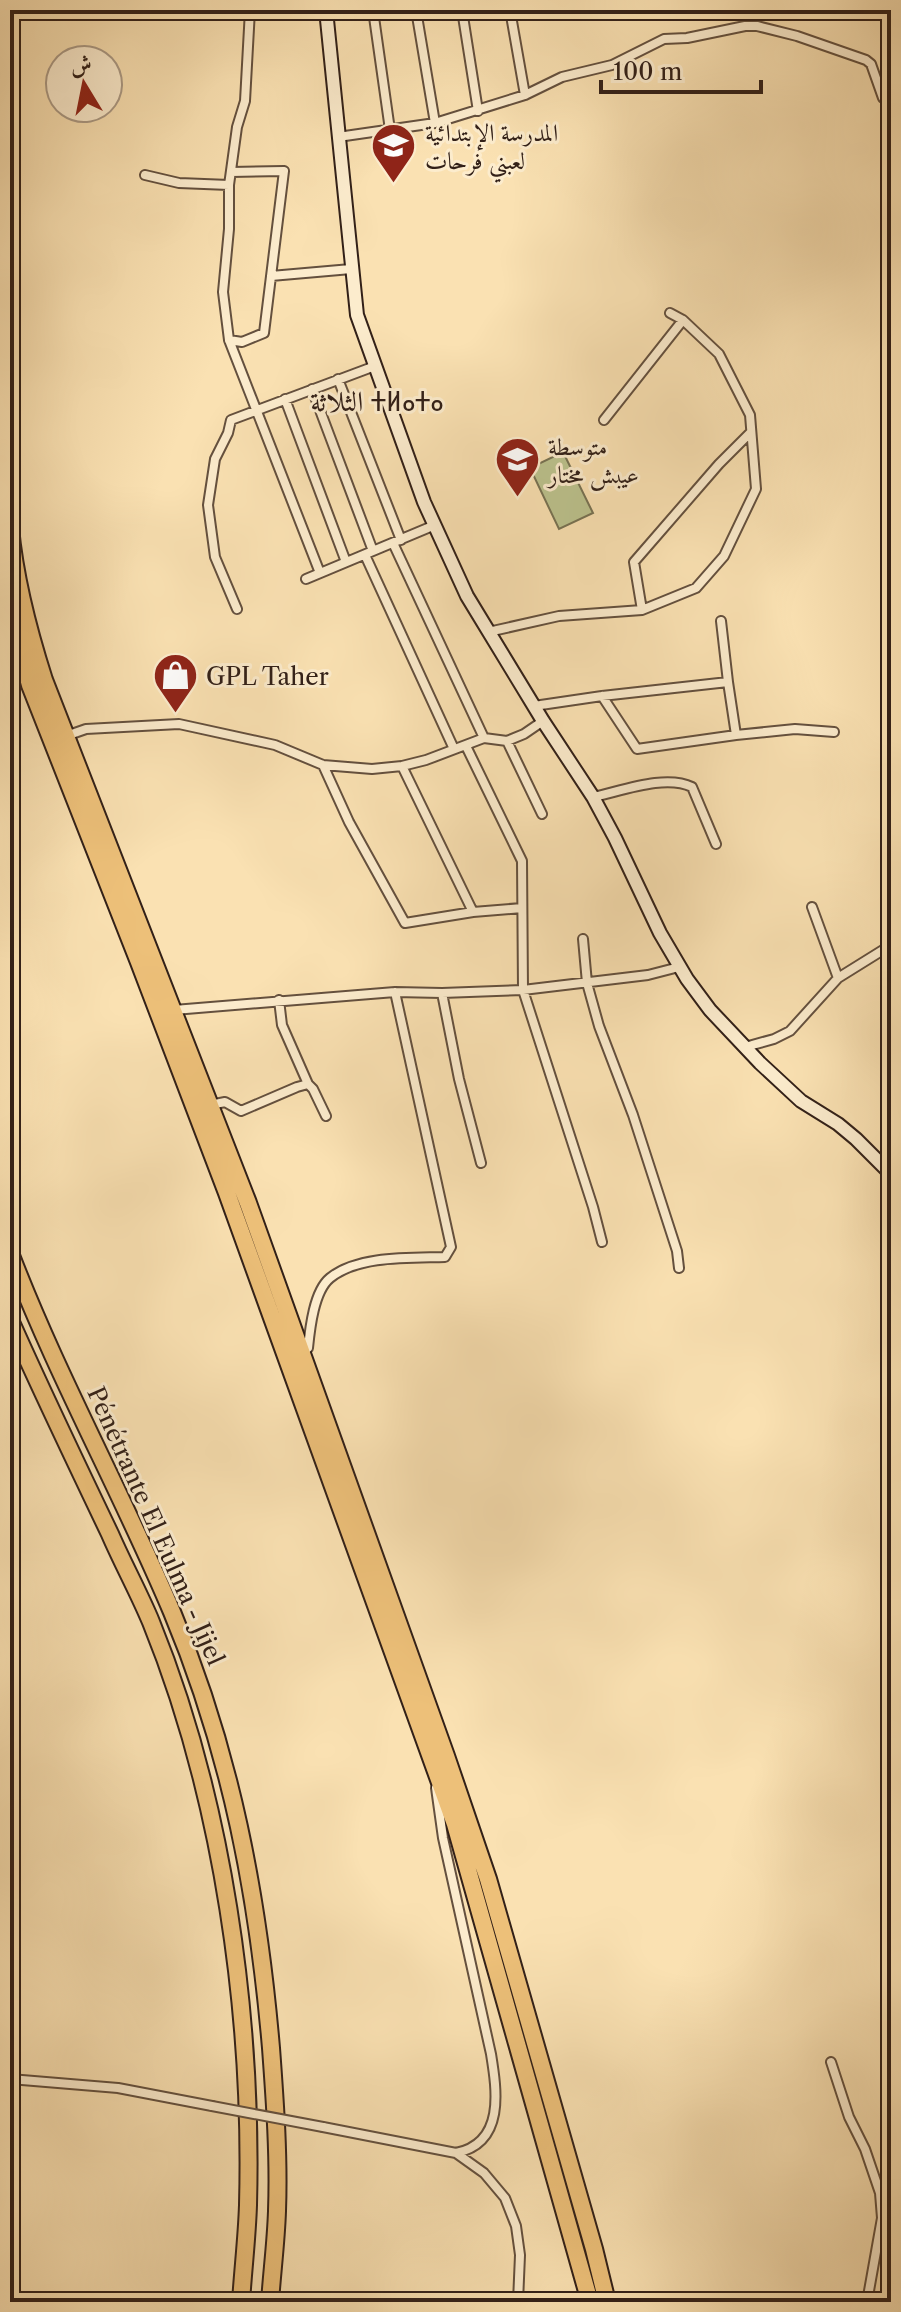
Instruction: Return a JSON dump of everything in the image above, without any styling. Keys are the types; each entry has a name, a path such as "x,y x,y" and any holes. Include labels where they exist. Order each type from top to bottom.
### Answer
{"highway":[{"path":"10,528 27,626 44,680 174,1010 302,1353 488,1879 607,2302"},
{"path":"10,613 30,685 222,1178 455,1824 590,2302"},
{"name":"Pénétrante El Eulma - Jijel","path":"10,1253 34,1315 172,1612 202,1691 228,1776 250,1874 267,2003 276,2114 277,2211 270,2302"},
{"name":"Pénétrante El Eulma - Jijel","path":"10,1320 151,1622 180,1703 207,1796 235,1963 246,2089 248,2205 241,2302"}],"street":[{"path":"250,10 245,101 237,127 229,185 229,229 223,292 229,340 320,573"},
{"path":"326,10 357,315 435,525 467,596 593,797 679,967 710,1010 801,1101 838,1124 891,1174"},
{"path":"373,10 390,130"},
{"path":"416,10 435,123"},
{"path":"462,10 478,111"},
{"path":"510,10 525,95"},
{"path":"338,137 435,123 525,95 562,77 612,65 664,39 687,38 745,26 797,36 866,60 871,64 883,98"},
{"path":"229,340 242,342 264,333 284,171 231,172"},
{"path":"145,175 179,183 229,185"},
{"path":"271,276 351,269"},
{"path":"488,632 559,616 642,610 696,588 724,556 756,489 750,415 719,354 683,320 670,313"},
{"path":"604,420 683,320"},
{"path":"237,609 215,557 208,505 215,459 231,420 375,366"},
{"path":"338,379 397,541 484,738"},
{"path":"312,389 369,553 454,749"},
{"path":"285,399 346,562"},
{"path":"642,610 634,562 751,432"},
{"path":"306,579 435,525"},
{"path":"721,621 736,735"},
{"path":"534,706 728,682"},
{"path":"602,696 637,749 795,729 834,732"},
{"path":"65,736 86,729 179,724 275,745 323,765 372,769 402,766 484,738 507,741 543,721"},
{"path":"507,741 542,814"},
{"path":"466,746 522,861 523,990 602,1242"},
{"path":"323,765 349,822 405,923 522,908"},
{"path":"402,766 473,912"},
{"path":"593,797 668,781 682,782 692,787 716,844"},
{"path":"812,907 838,978"},
{"path":"583,939 587,983 599,1026 633,1115 677,1251 679,1268"},
{"path":"745,1047 790,1031 838,978 891,945"},
{"path":"174,1010 395,992 523,990 648,975 679,967"},
{"path":"302,1353 308,1348 314,1306 328,1279 346,1269 380,1259 445,1257 451,1247 395,992"},
{"path":"442,993 459,1079 481,1163"},
{"path":"279,1000 282,1025 326,1116"},
{"path":"210,1105 225,1102 241,1111 308,1084"},
{"path":"435,1767 443,1838 491,2054 495,2088 493,2119 486,2136 473,2148 456,2153"},
{"path":"831,2062 849,2117 865,2149 880,2193 882,2218 867,2302"},
{"path":"10,2079 127,2089 456,2153 477,2167 494,2184 511,2212 519,2240 518,2302"}],"green space":[{"path":"563,452 593,513 559,529 530,468"}],"place":[{"name":"المدرسة الإبتدائية لعبني فرحات","path":"394,185"},
{"name":"متوسطة عيبش مختار","path":"517,499"},
{"name":"GPL Taher","path":"175,715"}],"district":[{"name":"الثلاثة ⵜⵍⴰⵜⴰ","path":"377,401"}]}
